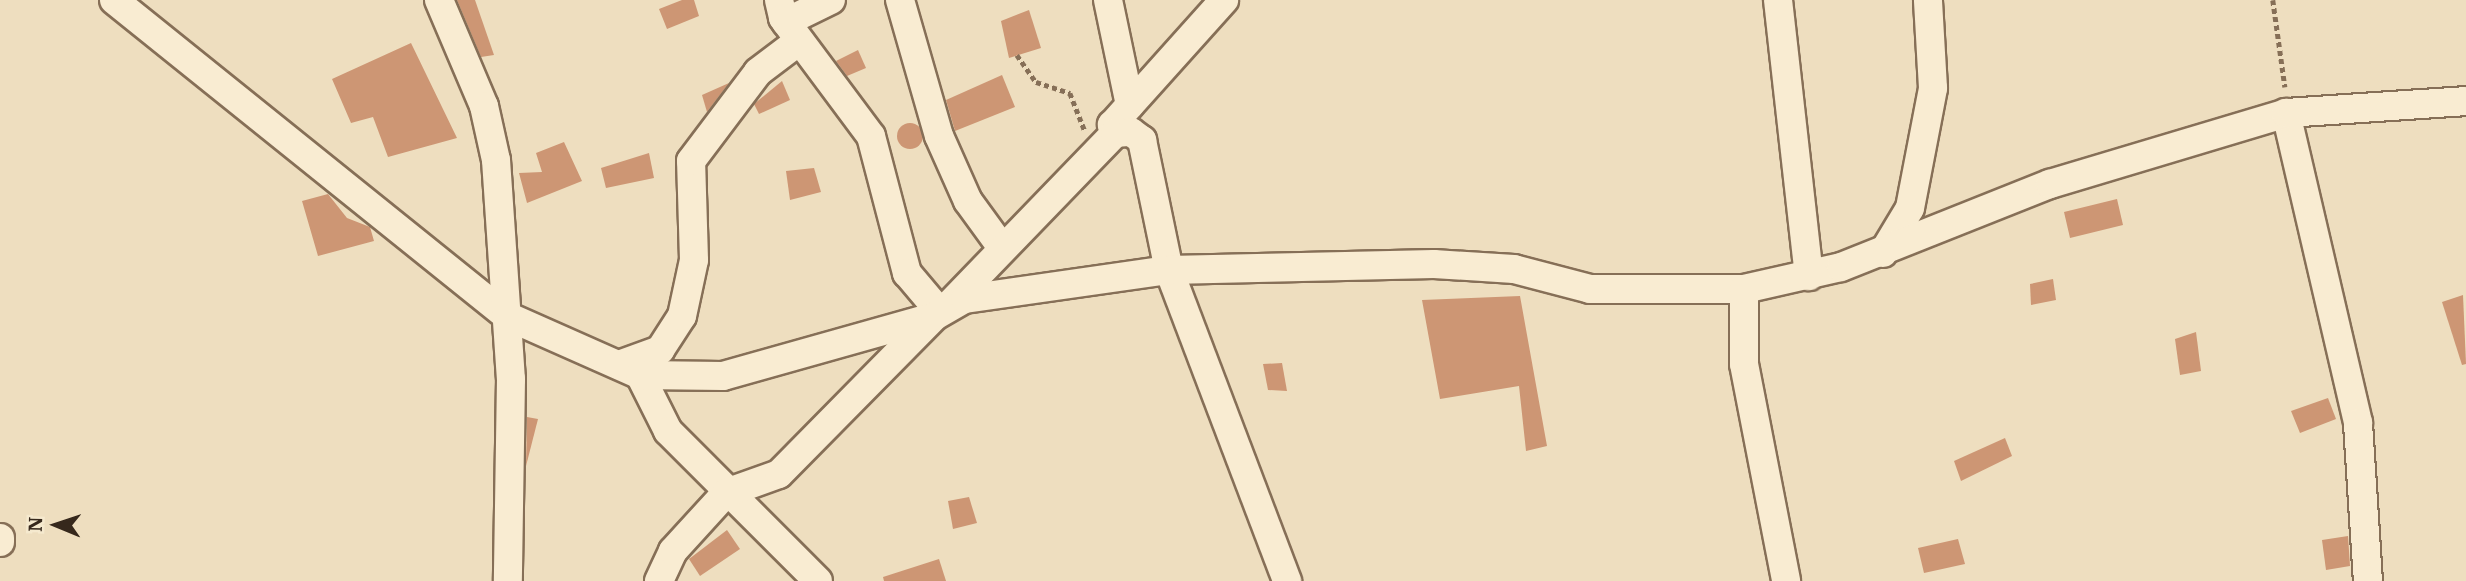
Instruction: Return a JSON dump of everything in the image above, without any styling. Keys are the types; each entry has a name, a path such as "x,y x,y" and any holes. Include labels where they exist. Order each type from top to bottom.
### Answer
{"street":[{"path":"114,0 507,316 629,370 723,376 1048,283 1169,270 1471,264 1590,289 1744,289 1809,276 1883,253 2050,184 2286,113 2466,101"},
{"path":"439,0 484,106 493,146 507,316 508,581"},
{"path":"629,370 660,350 682,316 694,260 691,161 758,72 788,21 831,0"},
{"path":"900,0 939,136 968,201 1003,249"},
{"path":"1108,0 1130,105"},
{"path":"1115,133 1112,125 1224,0"},
{"path":"1778,0 1809,276"},
{"path":"1883,253 1910,208 1933,88 1928,0"},
{"path":"788,21 871,136 907,273 941,312"},
{"path":"2286,113 2358,423 2368,581"},
{"path":"659,581 673,551 726,493 779,474 1115,133 1130,132 1142,140 1169,270 1287,581"},
{"path":"1744,289 1744,364 1786,581"},
{"path":"629,370 668,431 726,493 818,581"}],"path":[{"path":"2273,0 2286,113"},
{"path":"1017,55 1036,82 1070,93 1094,154"}],"building":[{"path":"457,0 475,0 494,55 481,57"},
{"path":"682,0 694,0 699,16 667,29 659,9"},
{"path":"1029,10 1041,48 1009,58 1001,21"},
{"path":"411,43 457,138 388,157 373,117 351,123 332,79"},
{"path":"858,50 866,68 847,76 836,61"},
{"path":"1002,75 1015,107 955,131 946,100"},
{"path":"782,81 790,100 759,114 754,104"},
{"path":"729,83 707,112 702,95"},
{"path":"910,123 919,127 923,136 919,145 910,149 901,145 897,136 901,127"},
{"path":"564,142 582,181 527,203 519,173 542,172 536,153"},
{"path":"649,153 654,178 606,188 601,168"},
{"path":"814,168 821,192 790,200 786,171"},
{"path":"328,194 347,218 370,227 374,241 318,256 302,201"},
{"path":"2117,199 2123,225 2070,238 2064,212"},
{"path":"2053,279 2056,300 2031,305 2030,284"},
{"path":"2463,295 2466,364 2462,365 2442,302"},
{"path":"1520,296 1547,446 1526,451 1519,386 1440,399 1422,300"},
{"path":"2196,332 2201,371 2180,375 2175,339"},
{"path":"1282,363 1287,391 1268,390 1263,364"},
{"path":"2328,398 2336,419 2300,433 2291,411"},
{"path":"527,417 538,419 526,466"},
{"path":"2005,438 2012,456 1961,481 1954,461"},
{"path":"969,497 977,523 953,529 948,501"},
{"path":"727,530 740,549 700,576 689,559"},
{"path":"2348,536 2350,566 2326,570 2322,540"},
{"path":"1958,539 1965,564 1924,573 1918,548"},
{"path":"939,559 946,581 884,581 883,577"}]}
